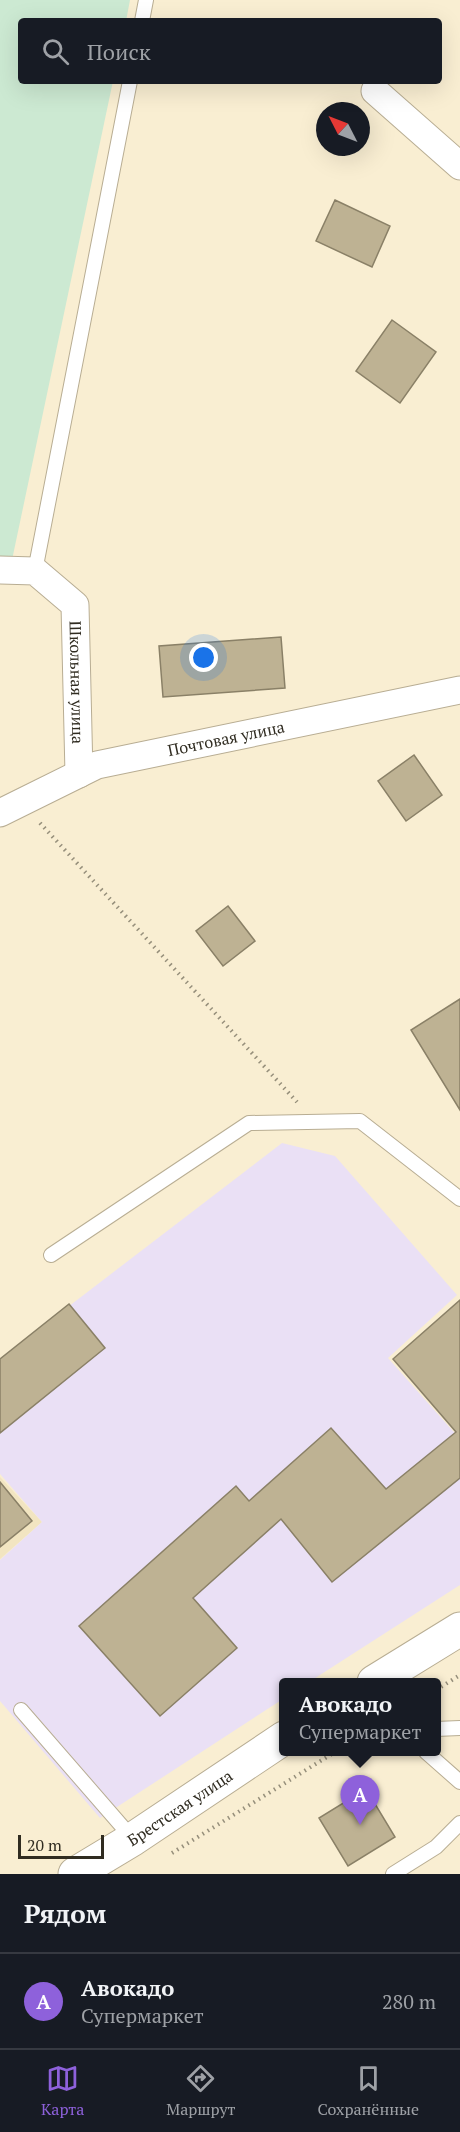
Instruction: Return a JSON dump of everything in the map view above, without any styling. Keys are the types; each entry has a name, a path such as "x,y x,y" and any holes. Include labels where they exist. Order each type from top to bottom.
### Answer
{"main road":[{"path":"382,1678 460,1629"},
{"name":"Брестская улица","path":"75,1874 133,1839 279,1741"}],"street":[{"path":"375,92 460,166"},
{"path":"0,570 35,571"},
{"name":"Школьная улица","path":"35,571 75,605 79,774"},
{"name":"Почтовая улица","path":"10,808 96,765 460,690"}],"lane":[{"path":"143,18 146,0"},
{"path":"35,571 129,84"},
{"path":"51,1255 249,1123 360,1121 460,1199"},
{"path":"21,1710 133,1839"},
{"path":"441,1729 460,1728"},
{"path":"431,1756 460,1782"},
{"path":"393,1874 436,1847 460,1823"}],"path":[{"path":"10,808 316,1122"},
{"path":"441,1686 460,1675"},
{"path":"168,1856 329,1756"}],"shaded area":[{"path":"282,1143 335,1156 457,1295 388,1358 460,1439 460,1585 315,1678 279,1678 279,1702 100,1818 0,1701 0,1560 42,1522 0,1474 0,1359"},
{"path":"0,1477 42,1522 0,1559"}],"green space":[{"path":"0,0 130,0 127,18 18,18 18,84 112,84 12,560 0,560"}],"building":[{"path":"335,200 390,226 372,267 316,241"},
{"path":"392,320 436,352 400,403 356,371"},
{"path":"281,637 285,688 163,697 159,646"},
{"path":"414,755 442,795 406,821 378,781"},
{"path":"228,906 255,941 223,966 196,931"},
{"path":"460,999 460,1110 411,1030"},
{"path":"460,1300 460,1478 332,1582 281,1519 193,1598 237,1648 160,1716 79,1626 236,1486 249,1501 331,1428 386,1489 456,1432 393,1359"},
{"path":"69,1304 105,1348 0,1433 0,1359"},
{"path":"0,1482 32,1521 0,1547"},
{"path":"366,1789 395,1837 348,1866 319,1818"}],"place":[{"name":"Авокадо","path":"360,1825"}]}
